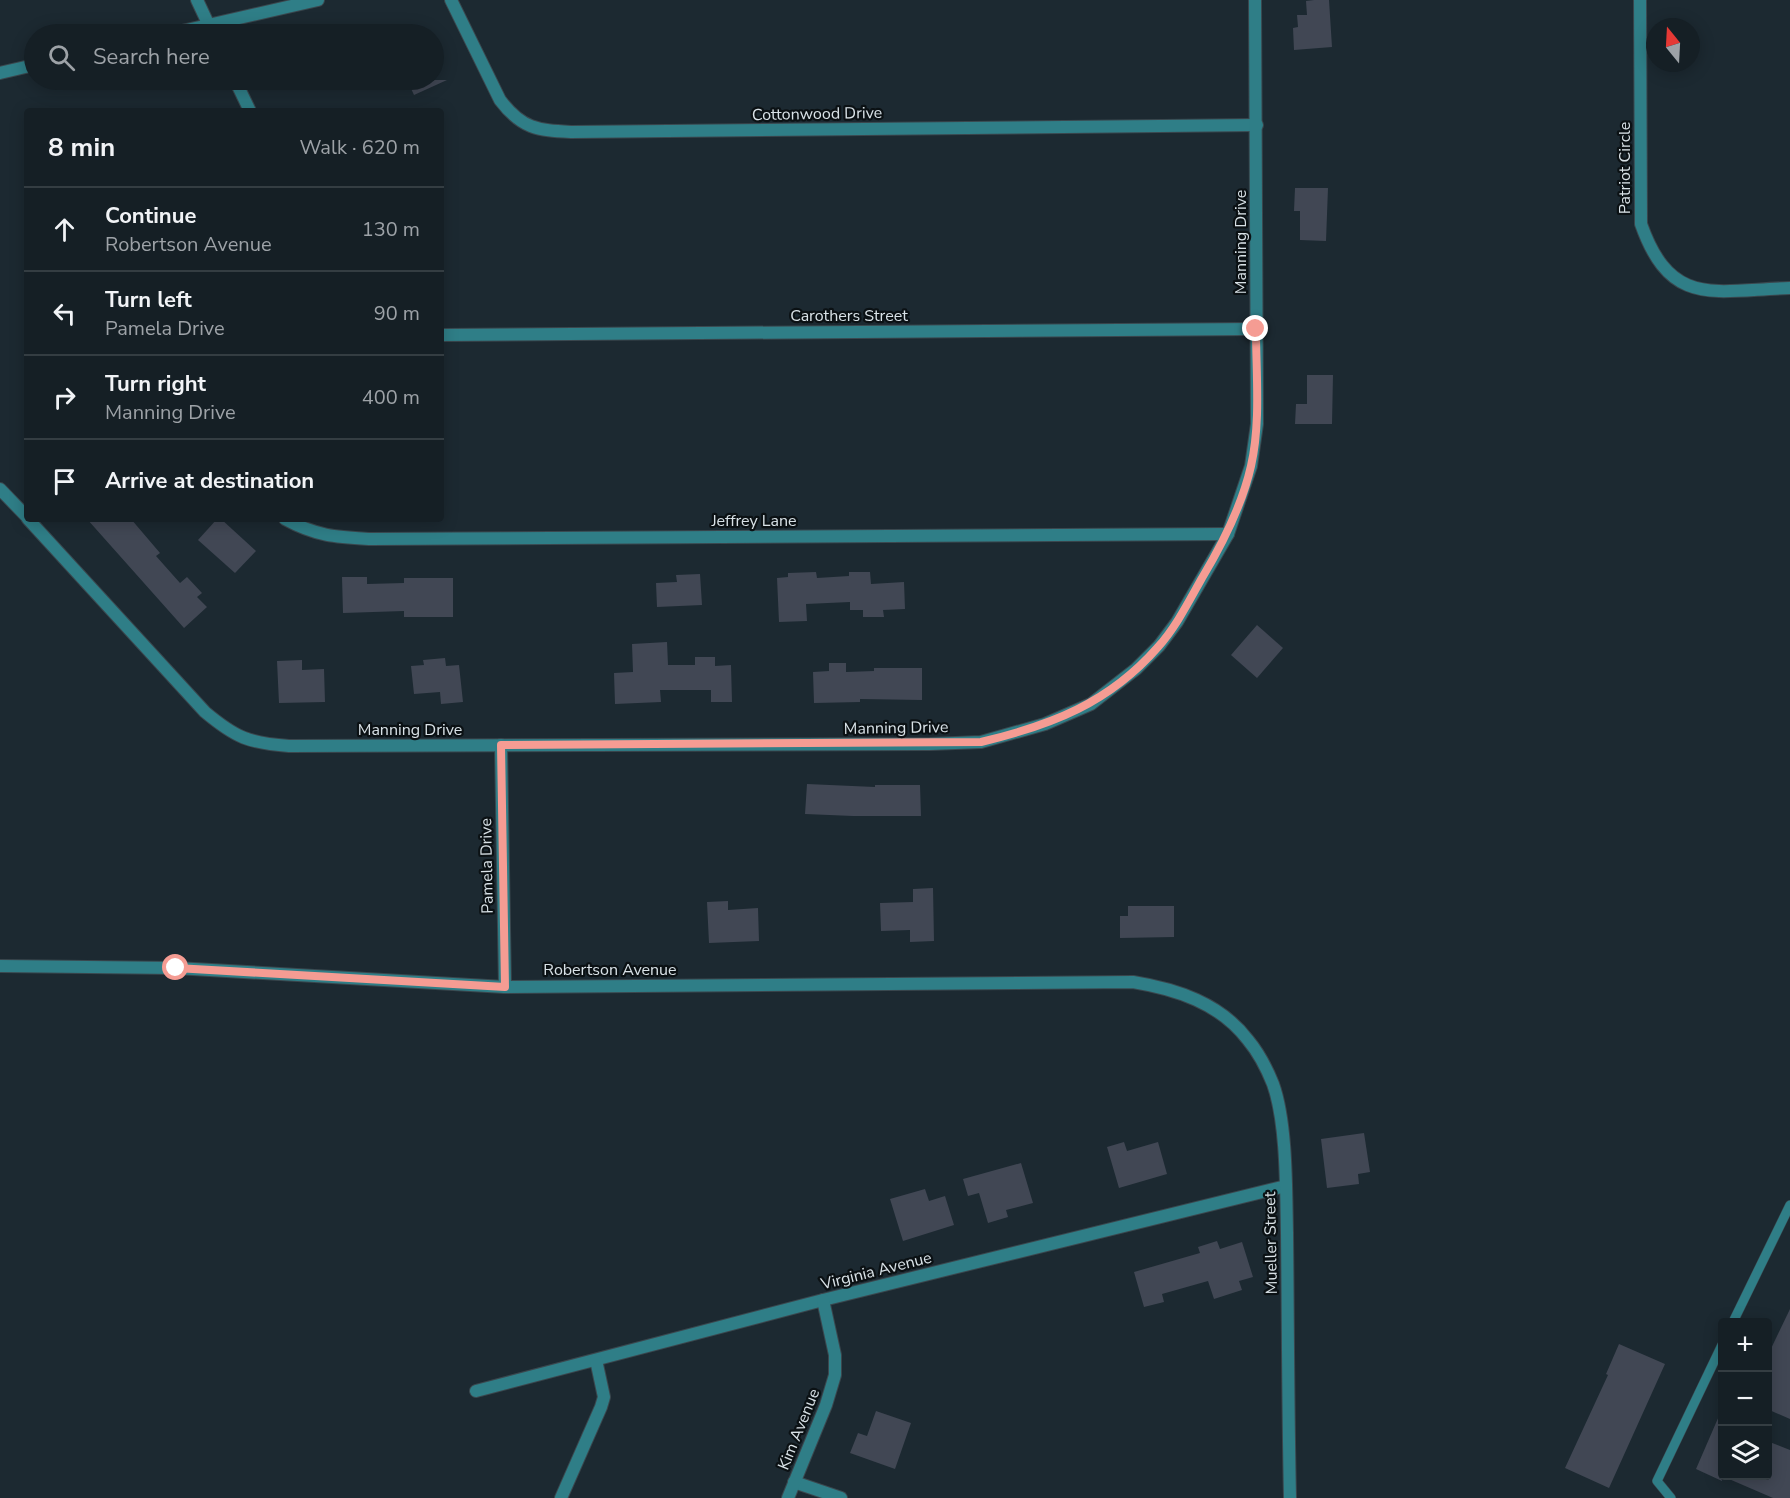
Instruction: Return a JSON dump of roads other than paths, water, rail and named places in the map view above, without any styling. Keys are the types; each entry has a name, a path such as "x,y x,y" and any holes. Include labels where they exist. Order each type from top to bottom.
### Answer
{"street":[{"path":"197,0 208,24"},
{"path":"232,24 318,0"},
{"name":"Cottonwood Drive","path":"451,0 500,100 510,113 534,129 583,132 1257,125"},
{"name":"Manning Drive","path":"32,522 206,712 233,733 249,741 289,746 930,744 981,742 1045,724 1091,704 1136,669 1159,646 1177,622 1228,534 1251,466 1257,424 1255,0"},
{"name":"Patriot Circle","path":"1640,0 1641,224 1650,248 1664,269 1681,284 1699,290 1790,288"},
{"path":"0,73 24,67"},
{"path":"240,90 249,108"},
{"name":"Carothers Street","path":"444,335 1256,329"},
{"name":"Manning Drive","path":"0,489 24,514"},
{"name":"Jeffrey Lane","path":"291,522 306,530 334,537 370,539 1228,534"},
{"name":"Pamela Drive","path":"501,745 505,987"},
{"name":"Robertson Avenue","path":"0,966 176,968 505,987 1133,982 1164,987 1188,995 1215,1010"},
{"name":"Mueller Street","path":"1215,1010 1248,1040 1273,1084 1280,1117 1286,1186 1290,1498"},
{"name":"Virginia Avenue","path":"476,1391 823,1300 1286,1186"},
{"name":"Kim Avenue","path":"788,1498 826,1406 835,1375 835,1355 823,1300"},
{"path":"561,1498 604,1397 596,1360"},
{"path":"794,1482 841,1498"}],"lane":[{"path":"1735,1318 1790,1205"},
{"path":"1671,1498 1657,1481 1718,1353"}]}
